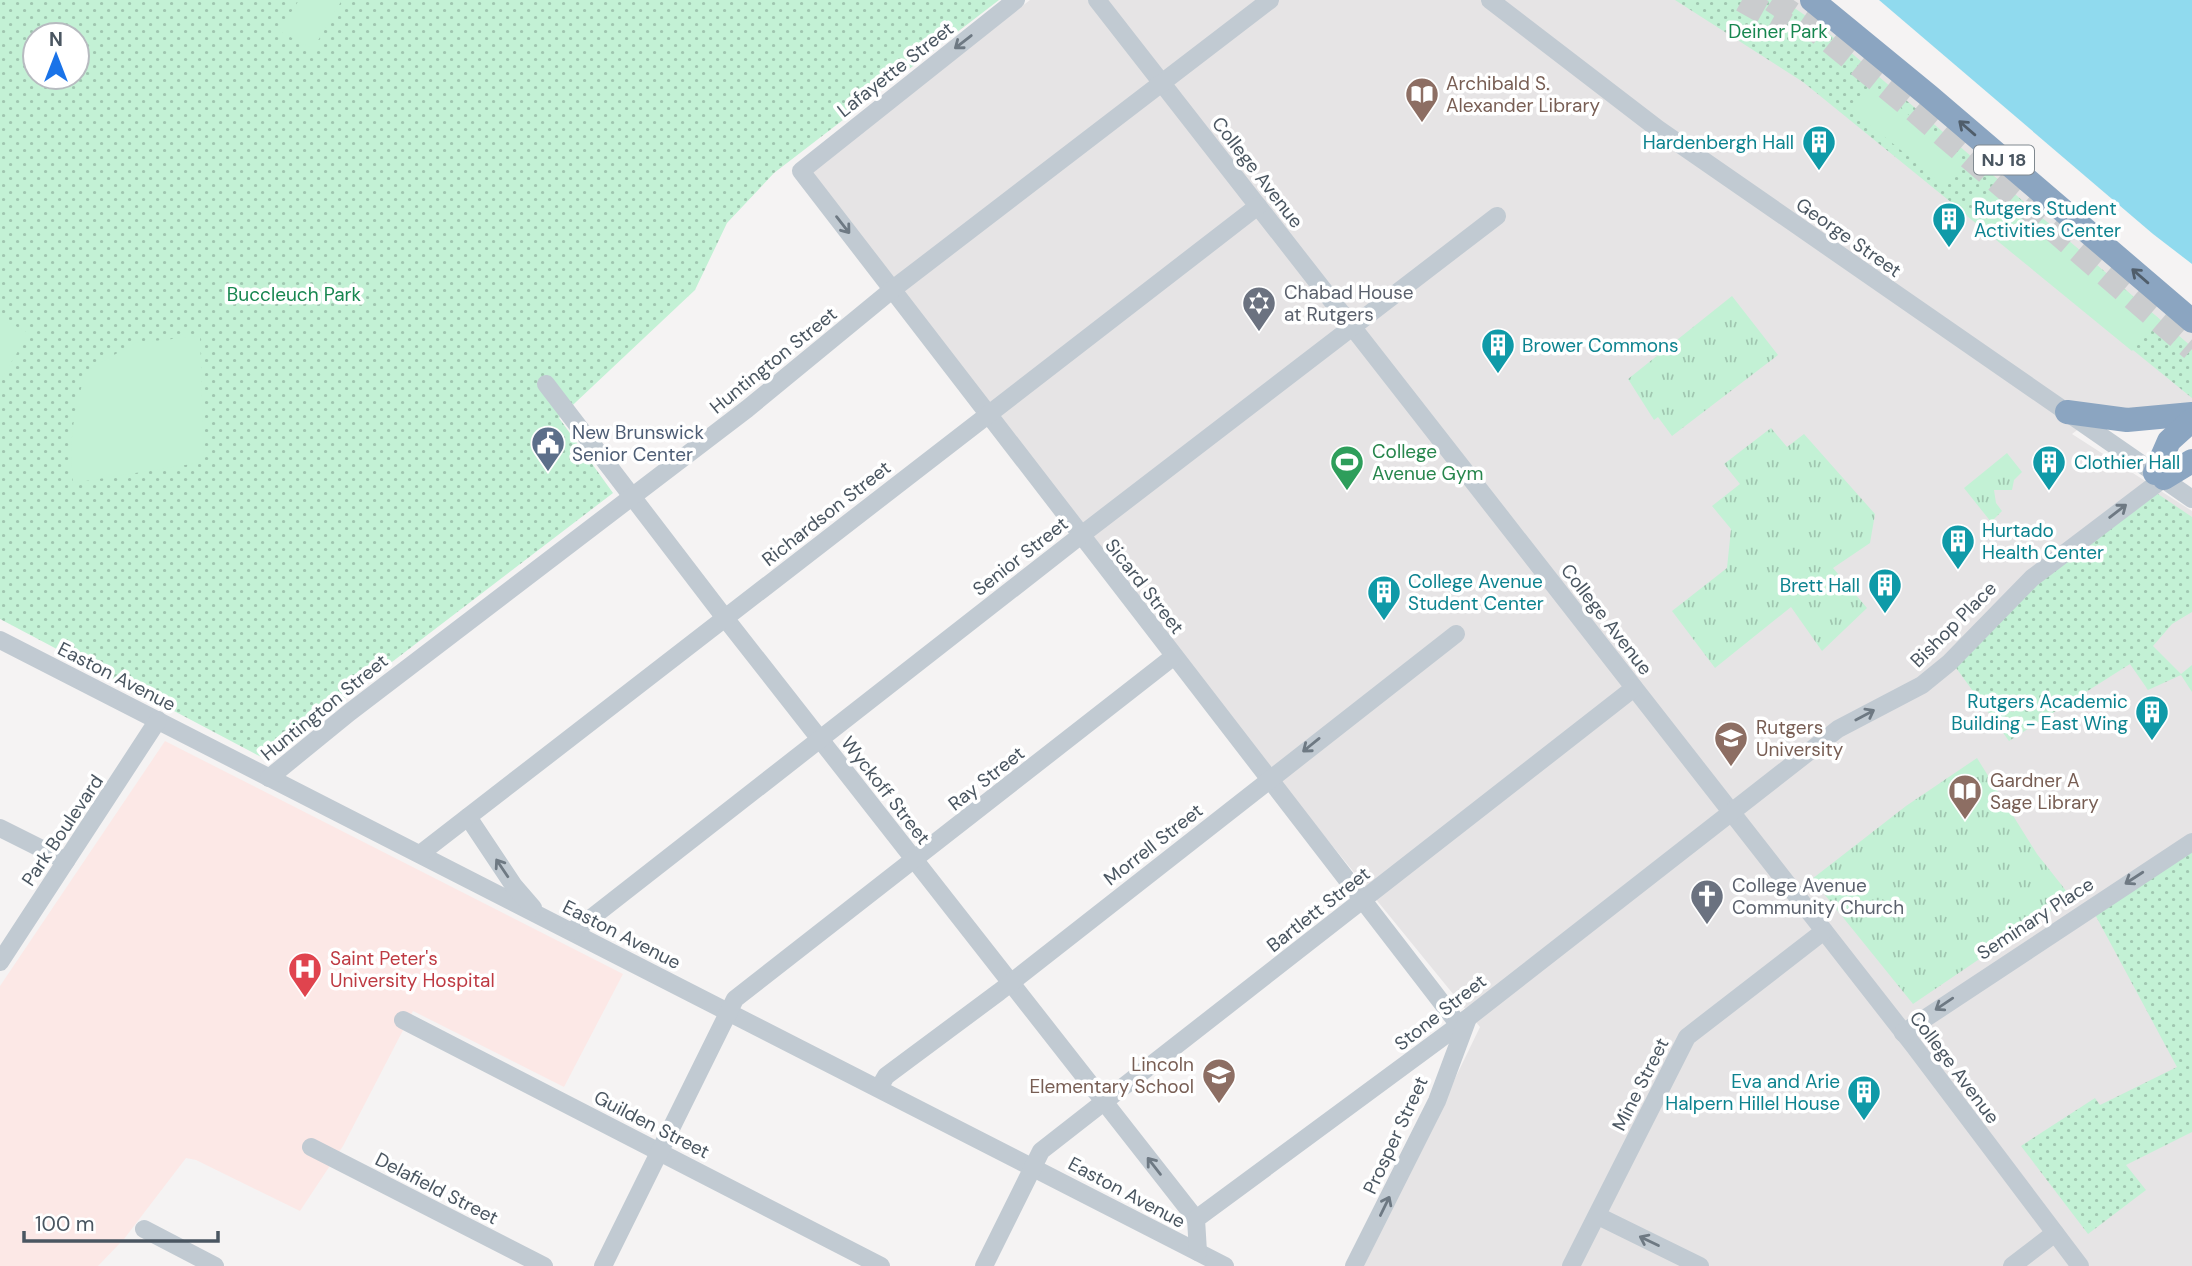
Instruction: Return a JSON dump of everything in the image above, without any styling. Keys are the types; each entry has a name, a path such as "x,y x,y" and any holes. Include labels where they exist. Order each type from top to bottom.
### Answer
{"highway":[{"name":"NJ 18","path":"1812,0 1929,96 2192,321"},
{"path":"2067,412 2117,419 2183,420"},
{"path":"2160,476 2169,441 2183,420"},
{"path":"2160,476 2192,461"}],"street":[{"name":"Lafayette Street","path":"801,171 1016,0"},
{"name":"College Avenue","path":"1097,0 1903,1032 2080,1266"},
{"name":"Huntington Street","path":"269,778 322,733 747,408 893,289 1270,0"},
{"name":"George Street","path":"1490,0 1547,41 1658,129 2192,499"},
{"path":"1510,0 1547,41"},
{"name":"Sicard Street","path":"801,171 1174,657 1463,1022"},
{"name":"Richardson Street","path":"420,854 1258,206"},
{"name":"Senior Street","path":"570,931 586,922 1080,536 1497,216"},
{"name":"Wyckoff Street","path":"546,384 725,618 1196,1219"},
{"name":"Bishop Place","path":"1730,811 1838,729 1922,684 1955,657 2032,578 2160,476"},
{"name":"Morrell Street","path":"879,1088 886,1076 1010,984 1353,712 1456,634"},
{"name":"Easton Avenue","path":"0,640 1225,1266"},
{"name":"Ray Street","path":"603,1266 735,999 1174,657"},
{"name":"Bartlett Street","path":"984,1266 1041,1151 1634,688"},
{"name":"Park Boulevard","path":"0,962 158,720"},
{"name":"Stone Street","path":"1196,1219 1463,1022 1730,811"},
{"path":"468,817 514,886 540,916"},
{"path":"0,828 66,861"},
{"name":"Seminary Place","path":"1903,1032 2192,842"},
{"name":"Mine Street","path":"1571,1266 1687,1037 1824,931"},
{"name":"Guilden Street","path":"403,1020 881,1266"},
{"name":"Prosper Street","path":"1354,1266 1437,1101 1463,1022"},
{"name":"Delafield Street","path":"311,1147 544,1266"},
{"path":"1598,1216 1700,1266"},
{"path":"1196,1219 1198,1252"},
{"path":"144,1229 215,1266"},
{"path":"2012,1266 2055,1233"}],"shaded area":[{"name":"Rutgers University","path":"1030,0 1805,0 2192,322 2192,405 2102,411 2072,434 2192,511 2192,1266 1364,1266 1480,1027 1080,536 799,181"},
{"name":"Saint Peter's University Hospital","path":"165,741 623,974 564,1087 413,1011 343,1146 300,1211 196,1160 186,1158 124,1239 98,1266 0,1266 0,986"}],"green space":[{"name":"Buccleuch Park","path":"0,0 999,0 774,173 727,223 695,290 559,418 613,493 265,759 0,619"},
{"path":"299,0 342,0 313,49 279,31"},
{"name":"Deiner Park","path":"1675,0 1783,0 1819,25 2192,347 2192,398 1803,82"},
{"path":"1872,83 1965,164 1945,186 1849,108"},
{"path":"1999,181 2159,319 2132,351 1967,216"},
{"path":"1732,296 1778,355 1672,436 1658,417 1654,420 1628,379"},
{"path":"0,318 29,333 0,381"},
{"path":"200,336 204,462 73,483 73,426 86,371 135,343"},
{"path":"1771,428 1787,447 1804,434 1875,514 1870,543 1833,568 1867,608 1822,651 1791,607 1715,668 1672,611 1727,568 1731,529 1712,506 1740,484 1724,464"},
{"path":"2007,453 2022,472 2014,480 2012,490 1994,490 1996,503 2002,511 1991,522 1964,488"},
{"path":"2155,492 2192,517 2192,612 2172,624 2153,646 2181,674 2192,665 2192,692 2181,675 2148,690 2130,664 2009,741 1954,665 2025,594"},
{"path":"1977,758 2037,854 2071,897 1913,1004 1812,879 1906,806"},
{"path":"2192,845 2192,1132 2126,1165 2146,1190 2088,1234 2021,1146 2095,1098 2100,1105 2177,1067 2091,907"}],"water":[{"path":"1879,0 2192,0 2192,264 2153,234"}],"tunnel":[{"path":"1742,0 1787,25"},
{"path":"1772,0 1812,27 1914,110 2192,349"}],"place":[{"name":"Archibald S. Alexander Library","path":"1422,124"},
{"name":"Hardenbergh Hall","path":"1819,172"},
{"name":"Rutgers Student Activities Center","path":"1949,249"},
{"name":"Chabad House at Rutgers","path":"1259,333"},
{"name":"Brower Commons","path":"1498,375"},
{"name":"New Brunswick Senior Center","path":"548,473"},
{"name":"College Avenue Gym","path":"1347,492"},
{"name":"Clothier Hall","path":"2049,492"},
{"name":"Hurtado Health Center","path":"1958,571"},
{"name":"Brett Hall","path":"1885,615"},
{"name":"College Avenue Student Center","path":"1384,622"},
{"name":"Rutgers Academic Building - East Wing","path":"2152,742"},
{"name":"Rutgers University","path":"1731,768"},
{"name":"Gardner A Sage Library","path":"1965,821"},
{"name":"College Avenue Community Church","path":"1707,926"},
{"name":"Saint Peter's University Hospital","path":"305,999"},
{"name":"Lincoln Elementary School","path":"1219,1105"},
{"name":"Eva and Arie Halpern Hillel House","path":"1864,1122"}]}
